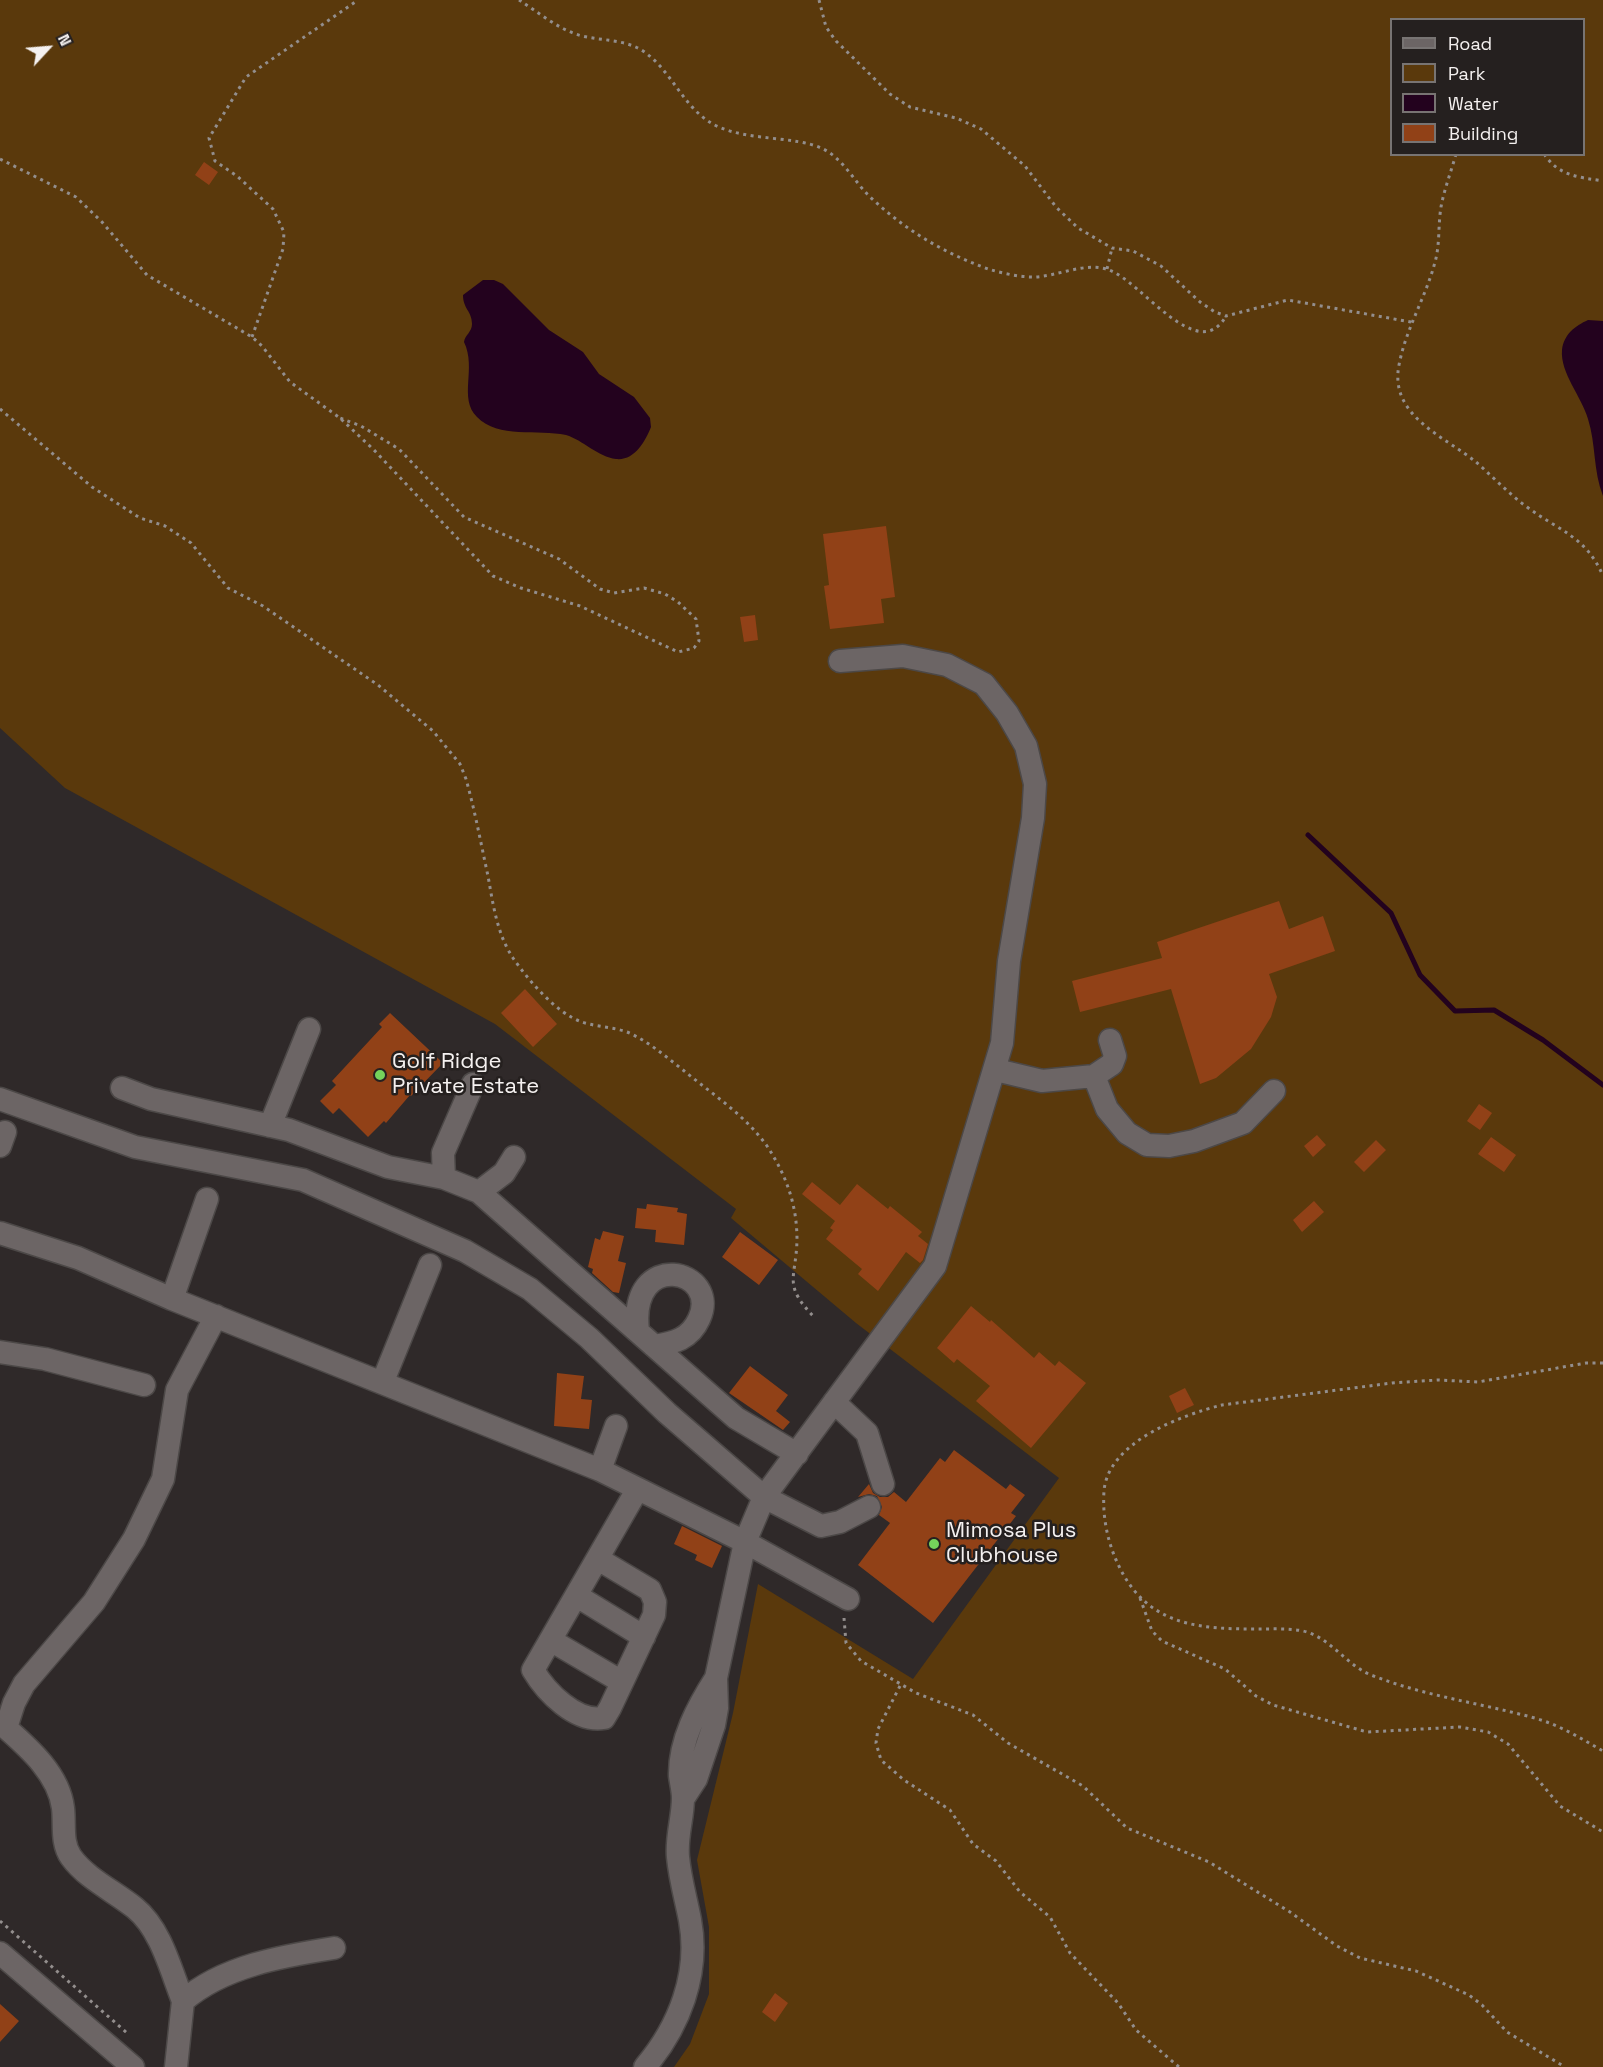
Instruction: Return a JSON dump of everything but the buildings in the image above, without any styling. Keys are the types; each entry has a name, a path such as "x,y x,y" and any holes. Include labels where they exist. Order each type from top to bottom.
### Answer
{"street":[{"path":"645,2067 672,2029 684,2001 689,1977 692,1939 678,1854 683,1799 680,1774 687,1738 698,1706 716,1678 745,1542 764,1497 935,1266 982,1106 996,1070 1002,1043 1010,951 1033,818 1035,784 1026,746 1007,713 984,684 947,665 903,656 840,661"},
{"path":"270,1126 309,1029"},
{"path":"996,1070 1042,1081 1094,1076 1112,1064 1115,1056 1110,1040"},
{"path":"1094,1076 1107,1109 1127,1133 1147,1145 1169,1146 1194,1141 1243,1123 1274,1091"},
{"path":"444,1178 443,1153 473,1084"},
{"path":"122,1088 152,1099 289,1131 388,1167 444,1178 479,1192 736,1418 797,1454"},
{"path":"0,1099 135,1147 303,1180 465,1251 530,1289 581,1331 667,1413 764,1497 821,1526 840,1522 869,1507"},
{"path":"479,1192 504,1173 514,1157"},
{"path":"172,1299 207,1199"},
{"path":"0,1233 78,1258 172,1299 383,1381 600,1470 745,1542 848,1599"},
{"path":"383,1381 430,1265"},
{"path":"176,2067 183,2001 159,1940 137,1910 81,1869 69,1854 64,1840 60,1791 36,1757 6,1728 14,1703 24,1684 94,1602 134,1539 163,1479 177,1390 216,1316"},
{"path":"0,1352 45,1359 144,1385"},
{"path":"834,1402 867,1433 883,1484"},
{"path":"600,1470 616,1426"},
{"path":"598,1559 650,1590 655,1602 654,1615 604,1718 596,1720 567,1707 543,1688 533,1670 552,1641 577,1596 637,1490"},
{"path":"577,1596 644,1637"},
{"path":"552,1641 622,1682"},
{"path":"183,2001 198,1988 217,1978 306,1952 334,1948"},
{"path":"0,1953 133,2067"}],"path":[{"path":"252,337 283,249 284,232 273,208 237,176 215,161 209,138 241,82 266,62 358,0"},
{"path":"519,0 570,32 617,41 641,50 660,67 689,105 709,123 759,138 821,148 845,169 881,207 940,250 1014,275 1033,278 1092,267 1107,269 1153,301 1188,330 1203,333 1212,330 1226,316 1271,302 1288,300 1411,322"},
{"path":"819,0 826,27 836,41 890,94 910,107 956,118 981,129 1024,166 1056,207 1078,228 1112,248 1132,251 1161,266 1200,302 1226,316"},
{"path":"1455,156 1441,207 1436,260 1411,322 1397,377 1402,397 1411,413 1431,432 1475,462 1529,509 1582,543 1594,556 1603,576"},
{"path":"1545,156 1551,164 1568,176 1603,181"},
{"path":"0,159 76,197 102,222 147,275 252,337 262,346 290,382 340,417 443,520 478,563 493,576 521,588 580,606 678,652 694,648 699,641 696,619 678,602 665,594 644,588 614,593 600,589 559,559 464,517 399,449 361,426 340,417"},
{"path":"1107,269 1112,248"},
{"path":"0,409 92,487 140,518 180,535 191,543 228,588 263,606 337,655 378,685 433,732 460,764 476,817 495,913 502,936 513,958 559,1009 580,1022 625,1032 659,1051 719,1098 764,1142 780,1167 794,1209 797,1240 792,1274 793,1286 798,1300 815,1318"},
{"path":"1603,1363 1586,1363 1478,1382 1438,1380 1392,1383 1222,1405 1196,1412 1137,1440 1121,1454 1110,1472 1104,1489 1104,1514 1115,1559 1153,1611 1165,1617 1208,1627 1304,1631 1320,1638 1368,1673 1449,1700 1540,1719 1575,1734 1603,1751"},
{"path":"1140,1596 1152,1630 1162,1641 1225,1669 1265,1701 1367,1732 1460,1726 1488,1732 1508,1744 1560,1806 1603,1832"},
{"path":"848,1599 844,1613 846,1642 861,1661 900,1685 973,1715 1008,1743 1083,1786 1127,1828 1209,1862 1290,1912 1337,1946 1372,1962 1425,1974 1477,2000 1507,2032 1565,2067"},
{"path":"900,1685 878,1729 876,1743 881,1760 904,1780 950,1810 973,1845 996,1861 1020,1892 1050,1917 1070,1953 1118,2003 1136,2030 1179,2067"},
{"path":"0,1921 131,2037"}],"green space":[{"path":"0,0 1603,0 1603,2067 674,2067 690,2044 709,1994 709,1927 697,1860 733,1713 758,1584 913,1679 1059,1478 856,1323 731,1218 736,1209 495,1024 65,788 0,728"}],"water":[{"path":"483,280 494,280 503,284 549,330 583,352 599,374 634,397 650,418 651,427 646,439 633,454 622,459 609,458 566,435 507,431 486,424 477,417 469,401 469,362 464,342 472,324 463,295"},
{"path":"1588,320 1603,321 1603,496 1588,419 1562,359 1563,344 1568,335"}],"waterway":[{"path":"1308,835 1391,913 1420,975 1455,1011 1494,1010 1543,1040 1603,1085"}],"place":[{"name":"Golf Ridge Private Estate","path":"380,1075"},
{"name":"Mimosa Plus Clubhouse","path":"934,1544"}]}
